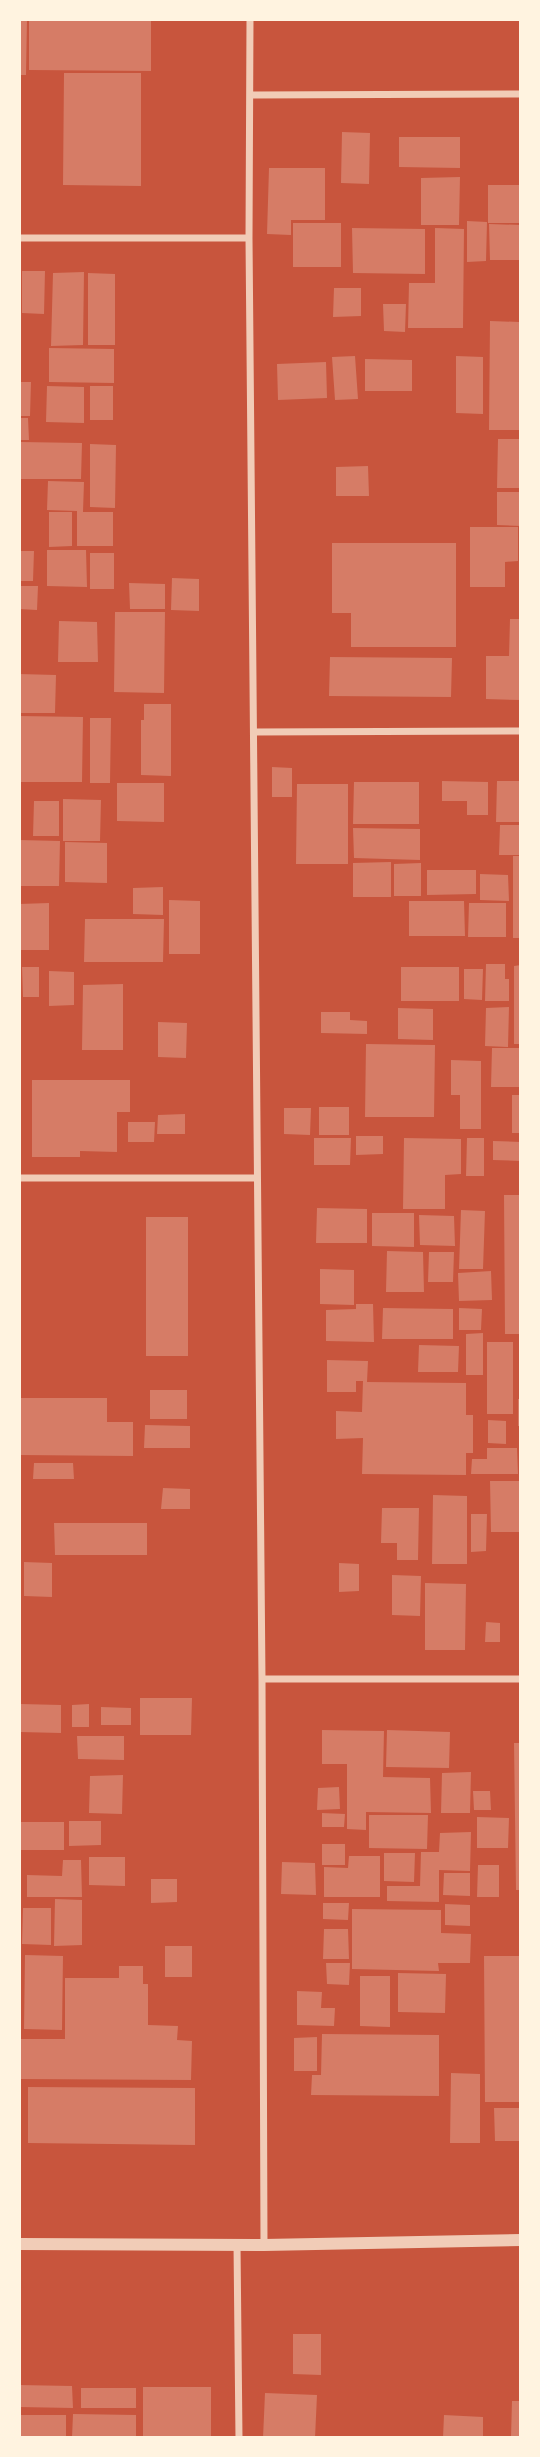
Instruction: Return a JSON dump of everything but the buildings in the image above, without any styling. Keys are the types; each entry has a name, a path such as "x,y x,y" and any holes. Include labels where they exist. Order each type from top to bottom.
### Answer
{"street":[{"path":"250,19 248,238 262,1679 264,2245"},
{"path":"251,95 521,94"},
{"path":"19,238 248,238"},
{"path":"254,732 521,731"},
{"path":"19,1178 257,1178"},
{"path":"262,1679 521,1679"},
{"path":"19,2244 264,2245 521,2240"},
{"path":"237,2244 239,2438"}]}
